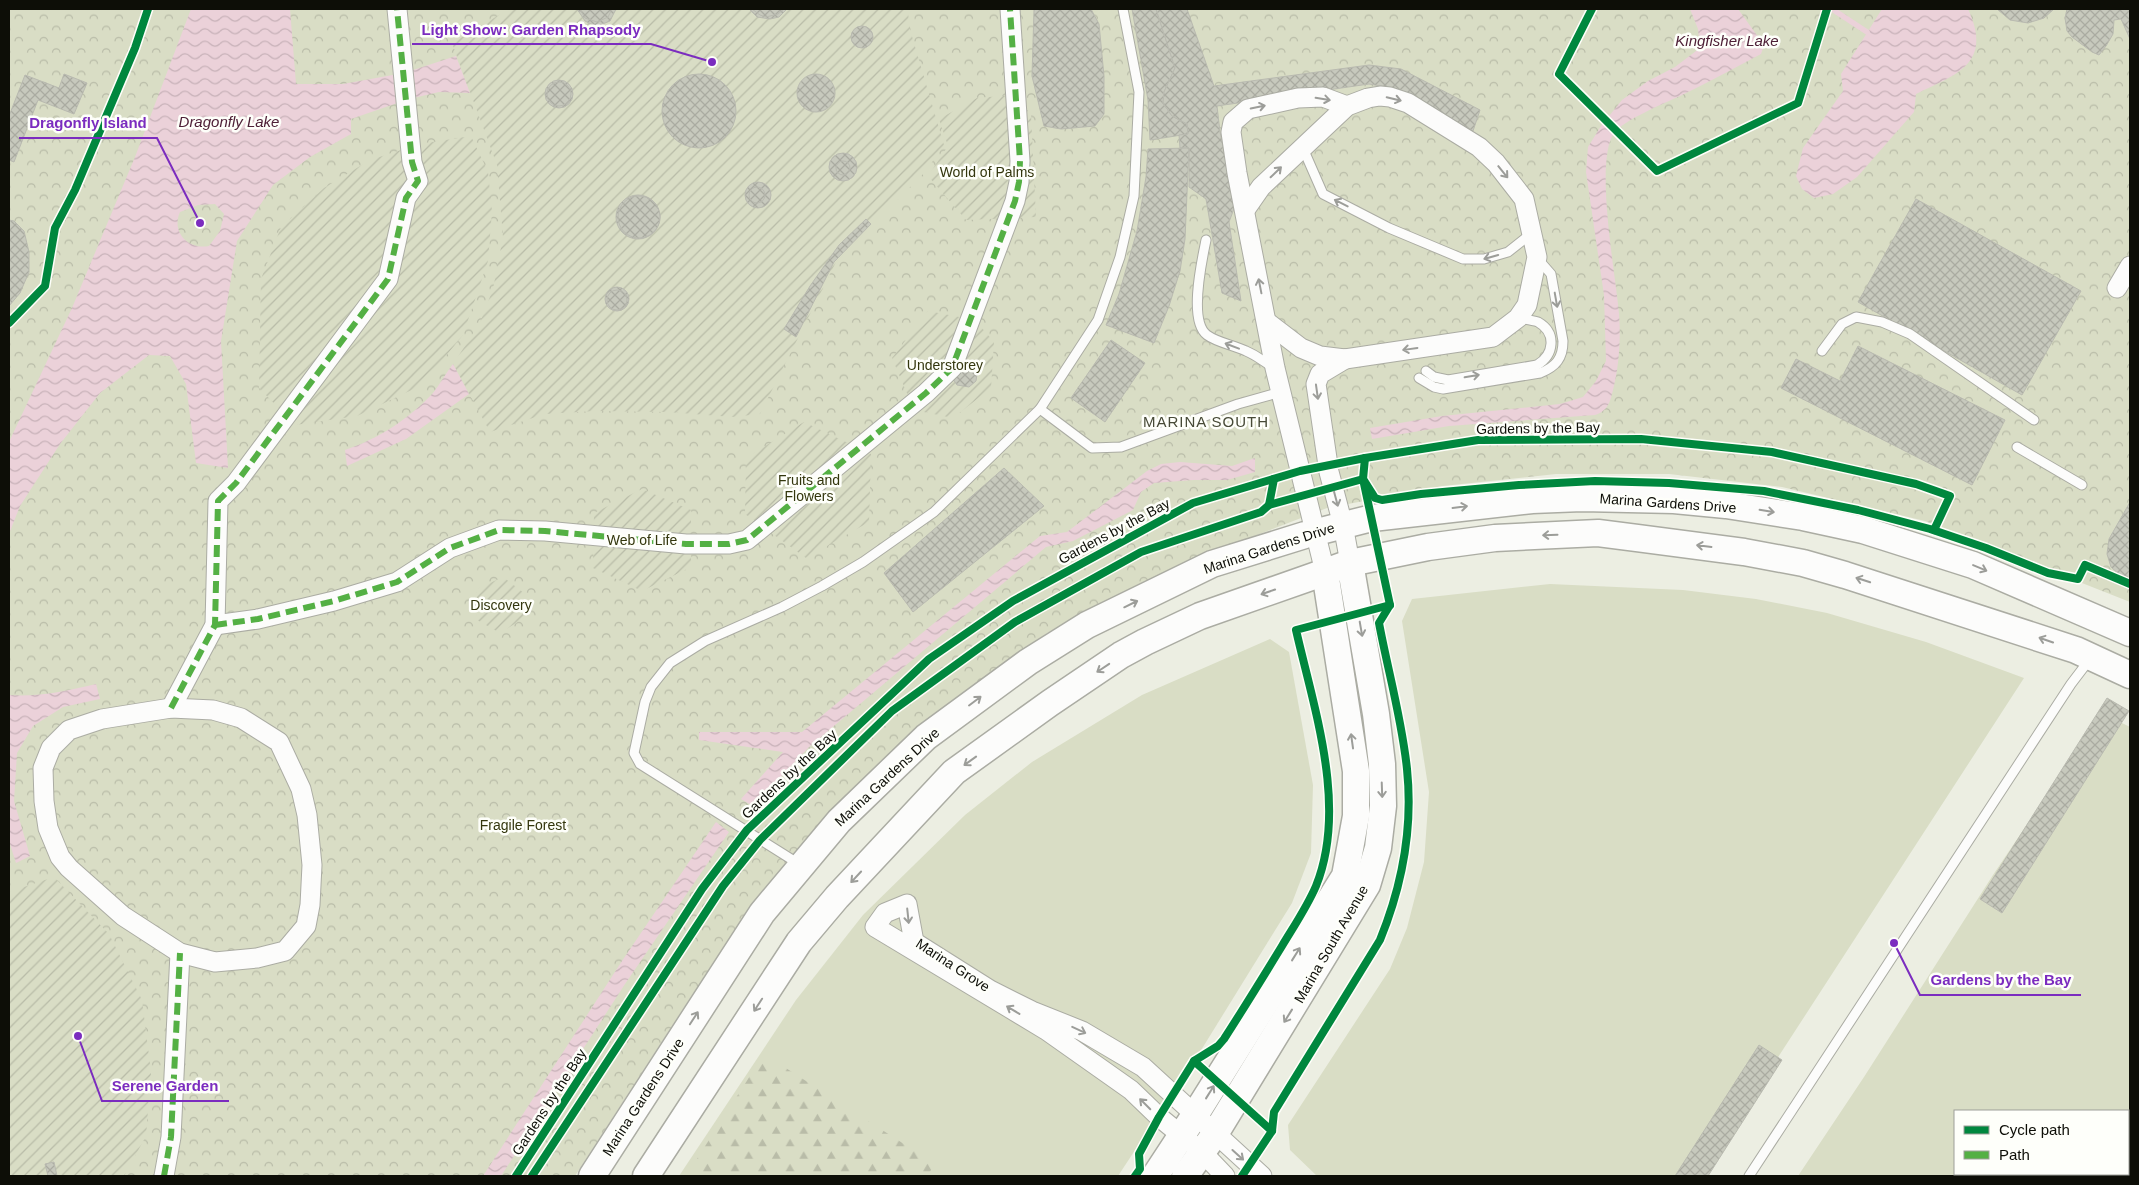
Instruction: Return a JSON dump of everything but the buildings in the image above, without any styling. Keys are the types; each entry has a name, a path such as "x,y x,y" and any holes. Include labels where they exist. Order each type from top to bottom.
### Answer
{"main road":[{"name":"Marina Gardens Drive","path":"592,1176 762,913 839,821 926,738 1028,662 1087,625 1212,564 1316,532 1372,518 1532,500 1582,498 1649,499 1726,505 1803,517 1863,530 1973,564 2130,633"},
{"path":"646,1176 800,942 838,897 954,772 1050,703 1121,655 1145,642 1200,616 1350,563 1428,547 1495,538 1598,533 1744,552 1802,563 1864,580 2044,639 2130,676"},
{"name":"Marina South Avenue","path":"1185,1176 1209,1143 1367,885 1378,848 1383,806 1382,764 1376,714 1350,563"},
{"name":"Marina South Avenue","path":"1155,1176 1189,1126 1345,876 1356,816 1356,771 1325,572"}],"street":[{"path":"172,708 215,626 218,501 236,483 388,279 406,198 418,181 412,162 397,9"},
{"path":"215,626 277,614 397,582 450,548 499,530 545,531 686,544 729,544 746,540 926,392 952,368 1015,201 1019,182 1019,152 1010,9"},
{"path":"1245,210 1261,187 1302,146 1347,106 1380,96 1408,102 1479,147 1496,163 1524,199 1537,257 1527,306 1518,318 1493,337 1345,359 1320,356 1301,348 1267,322"},
{"path":"1325,572 1275,368 1237,173 1231,132 1232,122 1248,109 1298,98 1323,98 1347,106"},
{"path":"2117,288 2130,266"},
{"path":"1345,359 1320,374 1316,384 1329,472 1343,525 1350,563"},
{"path":"172,708 213,710 241,718 278,742 301,789 307,815 312,865 310,905 306,926 285,950 257,958 215,962 180,953 123,916 69,868 60,857 48,828 44,801 44,768 51,748 69,730 102,719 172,708"},
{"name":"Marina Grove","path":"1189,1126 1143,1067 1082,1031 1032,1011 990,990 914,942 909,924 907,904 885,912 875,927 1046,1030 1131,1090 1189,1126 1209,1143 1262,1176"},
{"path":"164,1176 171,1136 180,953"},
{"name":"Marina Grove","path":"1209,1143 1225,1176"}],"lane":[{"path":"801,866 637,761 634,753 641,717 651,687 670,663 689,650 782,607 822,586 898,539 934,512 1040,409 1098,320 1120,257 1134,196 1140,92 1123,9"},
{"path":"1302,146 1322,194 1389,228 1463,259 1484,259 1508,252 1532,233"},
{"path":"1206,240 1201,266 1197,313 1200,325 1205,334 1247,351 1275,368"},
{"path":"1419,378 1434,388 1443,389 1540,373 1550,370 1558,362 1563,352 1563,341 1551,274 1537,257"},
{"path":"1822,351 1842,324 1856,317 1882,322 1910,334 2034,420"},
{"path":"1426,371 1434,377 1448,380 1537,365 1546,360 1550,351 1551,338 1547,331 1538,322 1518,318"},
{"path":"1040,409 1092,448 1121,448 1238,404 1281,392"},
{"path":"2017,448 2082,485"},
{"path":"1749,1176 2071,684 2091,658"}],"green space":[{"name":"Fragile Forest","path":"9,9 2130,9 2130,602 1925,521 1782,487 1669,474 1556,474 1443,486 1327,508 1192,560 1047,633 919,729 802,846 692,995 575,1176 9,1176"},
{"path":"509,9 908,9 909,26 944,145 925,172 836,262 760,414 732,417 668,412 595,411 545,414 490,432 453,364 479,325 493,289 503,237 497,165 452,43"},
{"name":"World of Palms","path":"1013,95 1031,114 1036,217 966,220 928,176 948,146 939,119 977,98"},
{"path":"471,136 488,172 492,211 488,261 463,335 422,385 357,416 295,425 259,388 261,279 281,227 324,188 370,160 420,144"},
{"name":"Understorey","path":"928,311 975,320 994,342 991,388 953,418 914,410 892,358"},
{"name":"Fruits and Flowers","path":"804,422 871,454 869,522 806,558 745,514 746,458"},
{"name":"Web of Life","path":"642,489 691,510 691,567 642,591 593,568 594,513"},
{"name":"Discovery","path":"503,577 524,593 524,618 500,633 477,620 477,589"},
{"path":"1550,584 1683,590 1756,599 1827,613 1926,642 2024,678 1701,1176 1317,1176 1290,1150 1288,1125 1390,969 1407,928 1424,862 1429,792 1402,621 1412,599"},
{"path":"1270,639 1289,652 1313,785 1311,853 1292,903 1203,1047 1118,1176 679,1176 796,1000 863,915 965,815 1032,762 1142,695"},
{"path":"2102,713 2130,727 2130,1176 1798,1176 1864,1077 1993,875"},
{"path":"54,877 109,934 142,1000 151,1072 146,1136 124,1176 9,1176 9,892"},
{"path":"764,1054 935,1164 927,1176 686,1176"}],"water":[{"name":"Dragonfly Lake","path":"191,9 290,9 296,84 343,84 404,73 456,56 470,93 439,92 409,99 351,119 351,134 310,157 273,185 237,241 221,341 228,468 196,463 186,384 170,356 149,355 100,393 60,444 20,506 9,534 9,442 72,308 135,157","holes":["215,204 224,214 220,231 209,246 201,247 194,245 183,238 180,233 178,226 180,212 198,205"]},
{"name":"Kingfisher Lake","path":"1690,9 1738,9 1764,45 1761,54 1634,118 1614,133 1608,148 1606,193 1620,323 1620,343 1615,381 1608,406 1595,415 1449,426 1372,439 1370,428 1442,416 1560,404 1583,397 1596,381 1606,361 1604,295 1586,172 1588,147 1601,126 1622,100 1648,81 1675,67 1700,48 1698,29"},
{"path":"1882,9 1968,9 1975,27 1976,42 1974,54 1958,73 1916,94 1914,112 1857,177 1833,194 1814,198 1802,189 1796,176 1803,148 1843,91 1841,74"},
{"path":"453,364 469,394 406,439 347,466 345,450 381,434 403,420 433,393"},
{"path":"1255,458 1255,472 1227,480 1154,483 1141,492 1133,510 1073,541 1046,547 809,747 753,806 741,799 783,752 699,740 699,732 802,732 1040,536 1067,532 1147,471 1161,464 1180,462 1232,466"},
{"path":"96,684 100,699 63,707 33,726 17,753 14,801 30,856 16,863 9,841 9,695 42,694"},
{"path":"716,822 729,832 625,984 501,1176 483,1176 622,961"}],"waterway":[{"path":"1829,9 1832,9 1867,32"}],"marked path":[{"path":"171,708 215,625 218,501 236,483 388,279 406,198 418,181 412,162 397,9"},
{"path":"215,625 258,619 334,601 397,582 450,548 499,530 545,531 686,544 729,544 747,540 926,393 952,368 1015,201 1019,182 1020,161 1010,9"},
{"path":"164,1176 171,1137 180,953"}],"cycle path":[{"path":"9,323 45,286 55,228 75,190 135,48 148,9"},
{"path":"1592,9 1559,74 1657,171 1798,103 1827,9"},
{"name":"Gardens by the Bay","path":"516,1176 702,889 747,830 929,659 1013,601 1193,503 1300,471 1365,458 1478,440 1641,439 1772,452 1916,484 1950,496 1934,530"},
{"path":"1365,458 1363,479 1375,498 1382,500 1421,494 1519,485 1595,481 1669,483 1764,491 1858,510 1930,529 1986,548 2048,573 2078,579 2085,565 2130,584"},
{"path":"532,1176 723,886 760,840 892,711 1015,622 1141,552 1261,512 1269,505 1274,479"},
{"path":"1242,1176 1272,1131 1274,1112 1380,940 1388,920 1400,877 1407,834 1408,813 1405,751 1379,623 1390,605 1363,479 1269,505"},
{"path":"1135,1176 1140,1169 1139,1154 1159,1117 1194,1061 1218,1046 1224,1039 1309,901 1316,886 1325,856 1329,824 1325,758 1296,630 1390,605"},
{"path":"1194,1061 1272,1131"}],"place":[{"name":"Light Show: Garden Rhapsody","path":"712,62"},
{"name":"Dragonfly Island","path":"200,223"},
{"name":"Gardens by the Bay","path":"1894,943"},
{"name":"Serene Garden","path":"78,1036"}],"district":[{"name":"MARINA SOUTH","path":"1206,422"}]}
